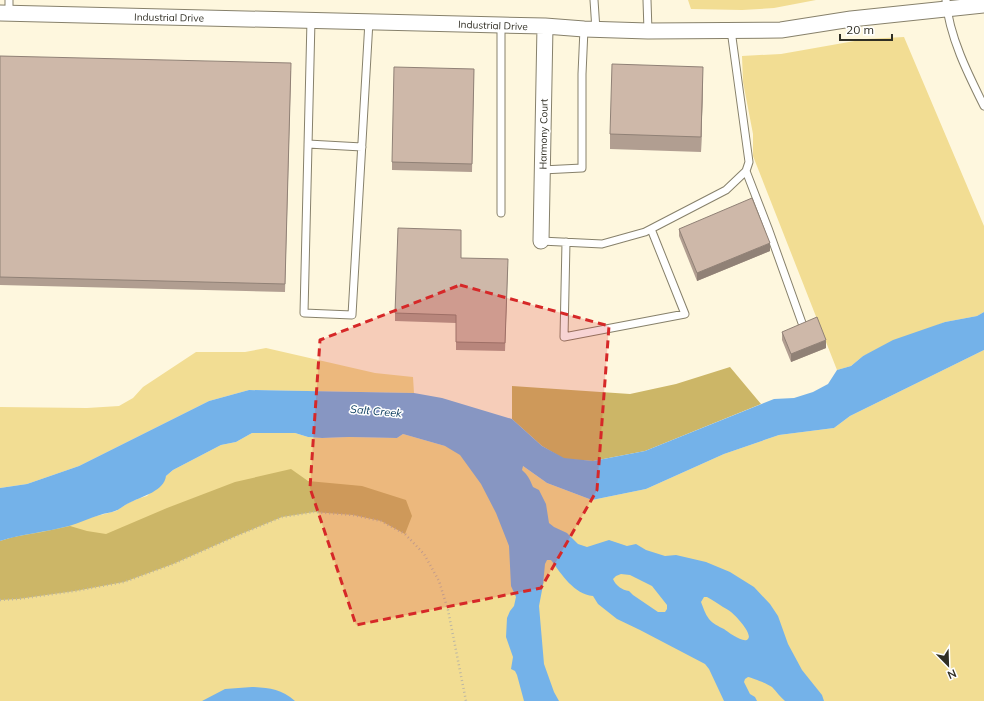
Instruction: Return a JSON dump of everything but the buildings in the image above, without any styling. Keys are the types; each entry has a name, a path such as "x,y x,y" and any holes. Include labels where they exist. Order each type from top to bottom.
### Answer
{"street":[{"name":"Industrial Drive","path":"6,9 311,20 545,26 648,31 780,30 946,4 984,4"},
{"name":"Harmony Court","path":"541,241 545,26"}],"lane":[{"path":"542,170 582,168 582,74 594,0"},
{"path":"647,0 648,31"},
{"path":"946,4 954,35 966,68 984,106"},
{"path":"311,20 304,313 352,315 369,21"},
{"path":"501,25 501,213"},
{"path":"541,241 602,244 645,232 726,190 746,171 749,162 731,30"},
{"path":"308,144 362,147"},
{"path":"746,171 802,323"},
{"path":"566,242 564,337 685,314 652,229"}],"path":[{"path":"0,600 75,592 124,582 174,564 282,517 314,512 353,515 381,521 405,534 424,554 439,581 448,610 466,701"}],"highlighted area":[{"path":"460,285 609,326 597,490 541,588 356,625 310,488 320,340"}],"shaded area":[{"path":"688,0 816,0 774,8 742,10 691,9"},
{"path":"904,37 984,226 984,312 977,316 945,322 863,356 851,366 837,370 753,156 753,134 743,82 742,56 781,54 866,39"},
{"path":"266,348 375,373 413,377 414,393 249,390 209,401 79,466 27,484 0,488 0,407 87,408 119,406 133,398 143,387 196,352 245,352"},
{"path":"984,350 984,701 0,701 0,541 116,511 128,503 147,496 173,470 221,445 236,442 252,433 295,433 308,437 322,438 397,438 403,434 523,466 547,483 592,500 646,489 724,454 779,435 834,428 850,416"},
{"path":"730,367 761,404 645,451 593,461 564,459 542,446 512,419 512,386 630,394 676,384"},
{"path":"291,469 308,481 362,486 406,500 412,516 405,534 381,521 353,515 314,512 282,517 173,564 124,582 75,591 0,600 0,541 70,526 106,534 167,508 235,482"}],"water":[{"name":"Salt Creek","path":"984,312 984,350 850,416 834,428 779,435 724,454 646,489 592,500 547,483 523,466 522,470 530,480 533,487 539,490 546,504 549,523 567,533 578,544 587,547 609,540 627,546 636,544 646,550 665,556 676,555 706,562 730,572 754,587 770,604 778,616 788,644 802,670 822,695 824,701 785,701 772,687 748,677 744,682 750,694 755,697 757,701 724,701 709,669 705,664 617,619 598,604 593,596 580,592 574,588 551,560 547,560 545,564 539,606 544,664 554,692 559,701 524,701 517,675 515,671 511,669 513,657 506,637 507,618 514,606 516,597 511,586 509,546 496,513 481,484 460,455 445,446 403,434 397,438 322,438 308,437 295,433 252,433 236,442 221,445 173,470 166,476 161,486 157,489 117,510 69,526 0,541 0,488 27,484 79,466 209,401 249,390 414,393 442,398 512,419 542,446 564,458 593,461 645,451 774,399 794,398 813,392 828,384 837,370 851,366 863,356 893,340 945,322 977,316","holes":["621,574 630,575 652,586 667,605 665,612 658,612 629,591 618,586 613,579","704,597 709,598 733,614 746,629 749,637 748,639 740,639 711,621 706,615 701,602"]},
{"path":"252,687 275,690 285,694 295,701 202,701 225,689"}]}
